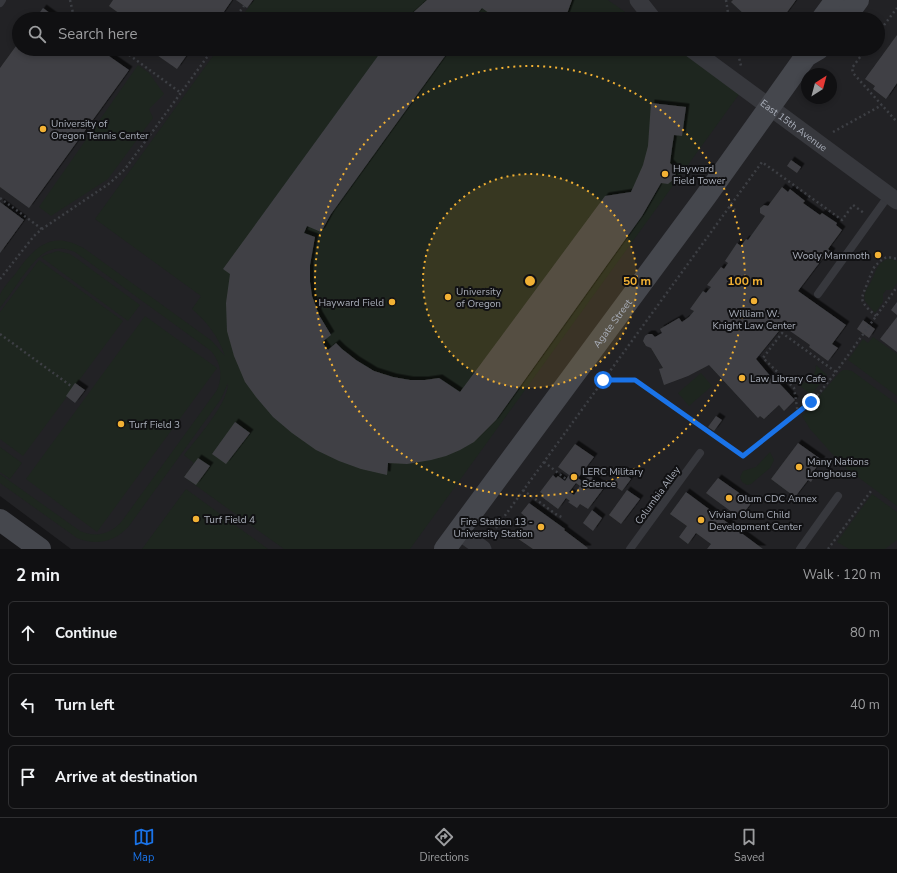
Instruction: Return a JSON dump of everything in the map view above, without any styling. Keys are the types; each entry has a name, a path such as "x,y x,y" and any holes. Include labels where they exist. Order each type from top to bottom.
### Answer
{"street":[{"path":"638,0 647,12"},
{"path":"827,12 836,0"},
{"path":"849,12 858,0"},
{"name":"East 15th Avenue","path":"701,56 893,198"},
{"name":"Agate Street","path":"445,549 808,56"},
{"path":"0,520 40,549"},
{"path":"458,531 483,549"}],"lane":[{"path":"818,294 872,219 893,198"},
{"name":"Columbia Alley","path":"630,549 700,453"},
{"path":"800,549 838,496"}],"path":[{"path":"70,0 73,12"},
{"path":"727,1 728,12"},
{"path":"239,12 244,6"},
{"path":"885,24 897,8"},
{"path":"131,56 181,93"},
{"path":"0,279 34,236 42,229 118,177 208,56"},
{"path":"861,56 852,68 853,73 897,122"},
{"path":"833,132 882,105"},
{"path":"493,532 762,162 842,220 853,205 872,219"},
{"path":"0,198 42,229"},
{"path":"730,206 735,210"},
{"path":"876,316 864,304 862,293 871,278 872,271 878,263 888,257 897,258"},
{"path":"603,380 635,380 743,456 813,401 836,372 897,287"},
{"path":"798,414 794,388 763,358 782,333 836,372"},
{"path":"0,334 70,386"},
{"path":"544,462 566,479"},
{"path":"524,490 557,515 564,518"},
{"path":"828,549 871,491"}],"shaded area":[{"name":"University of Oregon","path":"0,0 897,0 897,549 71,549 0,496"},
{"path":"254,0 608,0 625,12 245,12"},
{"name":"Hayward Field","path":"213,56 687,56 740,93 410,549 284,549 184,477 194,463 184,455 218,411 227,391 228,383 221,399 129,526 118,536 98,542 91,542 77,538 0,483 0,474 80,531 92,534 103,534 108,532 122,521 217,390 219,385 219,365 211,351 75,252 66,249 57,249 44,253 27,270 0,308 0,295 4,287 30,255 45,244 53,241 73,243 85,249 212,341 225,356 212,330 192,309 201,296 95,219"},
{"path":"138,65 149,73 164,94 149,109 153,118 108,179 51,216 39,207"},
{"path":"58,251 70,254 140,305 128,321 41,257"},
{"path":"889,258 897,261 897,283 892,290 886,290 883,294 883,302 875,313 865,301 865,293 878,267 882,262"},
{"path":"39,260 123,321 23,456 0,439 0,312"},
{"name":"Turf Field 3","path":"145,316 217,368 97,532 26,479"},
{"path":"873,337 897,354 897,396 848,360 863,339 868,343"},
{"path":"816,365 827,375 811,395 798,384 809,380 813,376"},
{"path":"843,370 852,371 897,404 897,506 843,466 810,429 802,416"},
{"path":"701,373 712,386 689,406 678,393"},
{"path":"0,447 22,463 10,479 0,472"},
{"path":"770,452 774,460 770,468 751,484 747,485 742,482 740,477 743,471 756,467"},
{"name":"Turf Field 4","path":"186,489 268,549 142,549"},
{"path":"872,494 897,512 897,540 885,549 849,549 837,542"}],"building":[{"path":"113,0 232,0 224,12 117,12 109,6"},
{"path":"236,0 253,0 247,8"},
{"path":"427,0 572,0 568,12 487,12 482,8 479,12 414,12"},
{"path":"733,0 796,0 787,12 742,12 731,2"},
{"path":"43,8 48,12 40,12"},
{"path":"897,35 897,83 886,99 873,89 875,86 865,79 882,56 885,56 885,52"},
{"name":"University of Oregon Tennis Center","path":"12,52 12,56 109,56 129,70 29,208 0,187 0,68"},
{"path":"158,56 186,56 177,69"},
{"name":"Hayward Field","path":"378,56 445,56 331,214 321,232 307,226 304,233 315,237 310,265 310,282 312,296 319,315 331,335 322,342 328,350 336,343 356,360 374,371 393,377 410,380 439,378 460,392 605,196 631,192 643,165 648,146 651,103 686,107 682,136 674,135 670,163 675,168 676,172 674,179 668,184 661,183 642,216 496,420 474,442 446,456 407,464 388,463 387,475 361,469 339,461 316,450 292,433 273,417 256,397 245,382 234,356 227,331 226,303 230,274 223,269"},
{"path":"791,160 801,167 797,173 787,166"},
{"name":"William W. Knight Law Center","path":"782,187 788,192 790,189 805,201 803,203 820,215 822,213 837,223 836,225 842,230 828,249 832,252 826,260 823,258 798,291 846,325 832,344 838,348 828,361 809,347 810,345 783,326 756,359 777,384 779,383 795,400 784,411 779,405 764,419 760,416 758,418 709,365 688,376 664,385 659,369 663,368 651,348 646,346 643,341 645,336 648,334 652,334 655,337 662,333 660,329 679,318 682,322 689,317 694,311 690,309 703,291 706,293 711,287 707,285 721,267 724,269 728,263 725,261 737,243 741,246 746,239 748,240 765,216 760,213 760,208 764,205 768,206"},
{"path":"0,202 24,220 0,253"},
{"path":"897,302 897,315 891,310"},
{"path":"897,317 897,352 880,339"},
{"path":"863,320 875,329 869,338 857,329"},
{"path":"75,383 85,390 75,403 66,396"},
{"path":"716,416 722,420 714,431 708,427"},
{"path":"235,422 250,433 226,464 212,454"},
{"name":"Many Nations Longhouse","path":"798,443 822,460 812,473 815,475 811,482 808,480 795,497 771,479"},
{"name":"LERC Military Science","path":"575,444 594,457 578,478 583,482 589,475 600,484 603,489 588,509 580,504 577,508 568,502 570,501 566,498 558,509 542,497 544,495 540,492 553,475 556,478 558,476 565,481 569,475 558,467","holes":["576,483 580,486 574,495 569,492"]},
{"path":"198,458 210,466 196,485 184,477"},
{"path":"622,472 631,479 622,491 612,484"},
{"name":"Olum CDC Annex","path":"718,478 752,502 740,518 706,493"},
{"path":"627,490 640,499 621,524 609,515"},
{"name":"Vivian Olum Child Development Center","path":"686,492 763,549 707,549 711,544 696,533 688,544 679,537 687,526 670,514"},
{"name":"Fire Station 13 - University Station","path":"529,503 588,548 533,549 514,536 527,518 521,513"},
{"path":"592,510 602,518 593,531 583,523"}],"place":[{"name":"University of Oregon Tennis Center","path":"43,129"},
{"name":"Hayward Field Tower","path":"665,174"},
{"name":"Wooly Mammoth","path":"878,255"},
{"name":"University of Oregon","path":"448,297"},
{"name":"William W. Knight Law Center","path":"754,301"},
{"name":"Hayward Field","path":"392,302"},
{"name":"Law Library Cafe","path":"742,378"},
{"name":"Turf Field 3","path":"121,424"},
{"name":"Many Nations Longhouse","path":"799,467"},
{"name":"LERC Military Science","path":"574,477"},
{"name":"Olum CDC Annex","path":"729,498"},
{"name":"Turf Field 4","path":"196,519"},
{"name":"Vivian Olum Child Development Center","path":"701,520"},
{"name":"Fire Station 13 - University Station","path":"541,527"}],"route":[{"path":"603,380 635,380 742,456 798,414 811,402"}]}
